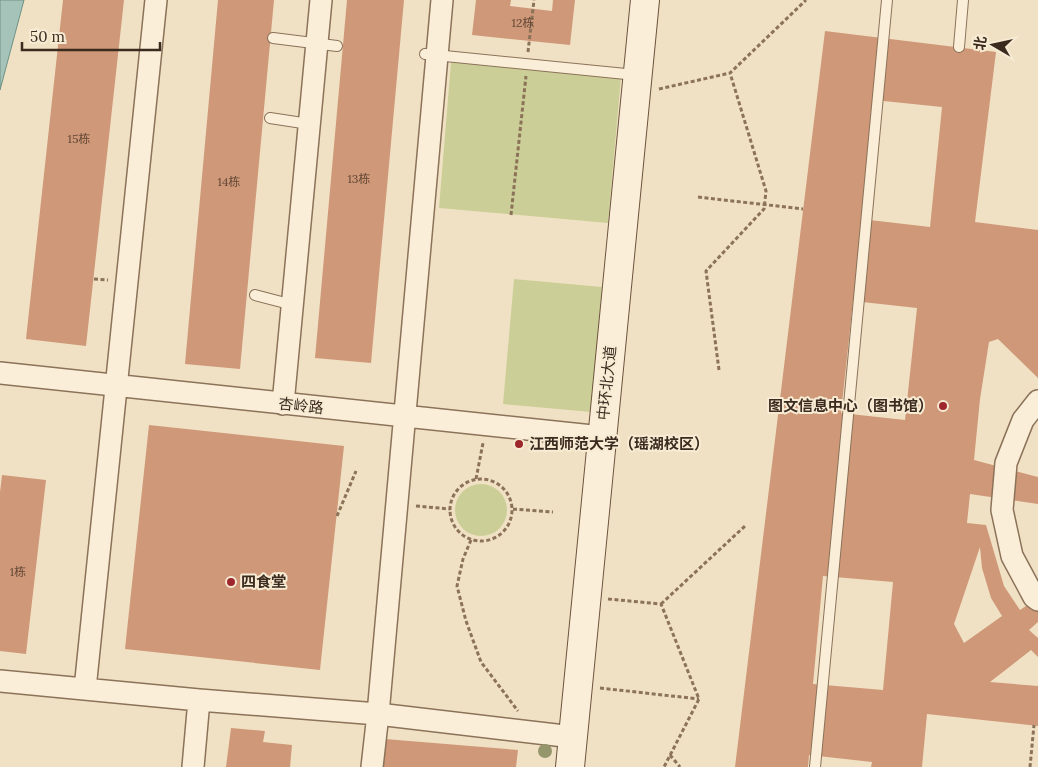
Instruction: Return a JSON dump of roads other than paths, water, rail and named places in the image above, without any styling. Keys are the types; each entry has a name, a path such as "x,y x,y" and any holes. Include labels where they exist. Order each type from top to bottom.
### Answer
{"street":[{"path":"85,689 156,0"},
{"path":"283,404 309,124 327,45 321,0"},
{"path":"372,767 404,416 431,55 442,0"},
{"name":"中环北大道","path":"570,767 645,0"},
{"name":"杏岭路","path":"0,373 602,438"},
{"path":"1038,401 1023,420 1006,463 1002,510 1012,556 1034,597 1038,600"},
{"path":"0,681 199,700 378,714 573,737"},
{"path":"193,767 199,700"}],"lane":[{"path":"815,767 887,0"},
{"path":"959,47 963,0"},
{"path":"274,38 327,45"},
{"path":"431,55 637,85"},
{"path":"270,118 309,124"},
{"path":"255,295 292,305"}],"water":[{"path":"0,0 24,0 0,90"}],"place":[{"name":"图文信息中心（图书馆）","path":"943,406"},
{"name":"江西师范大学（瑶湖校区）","path":"519,444"},
{"name":"四食堂","path":"231,582"}]}
